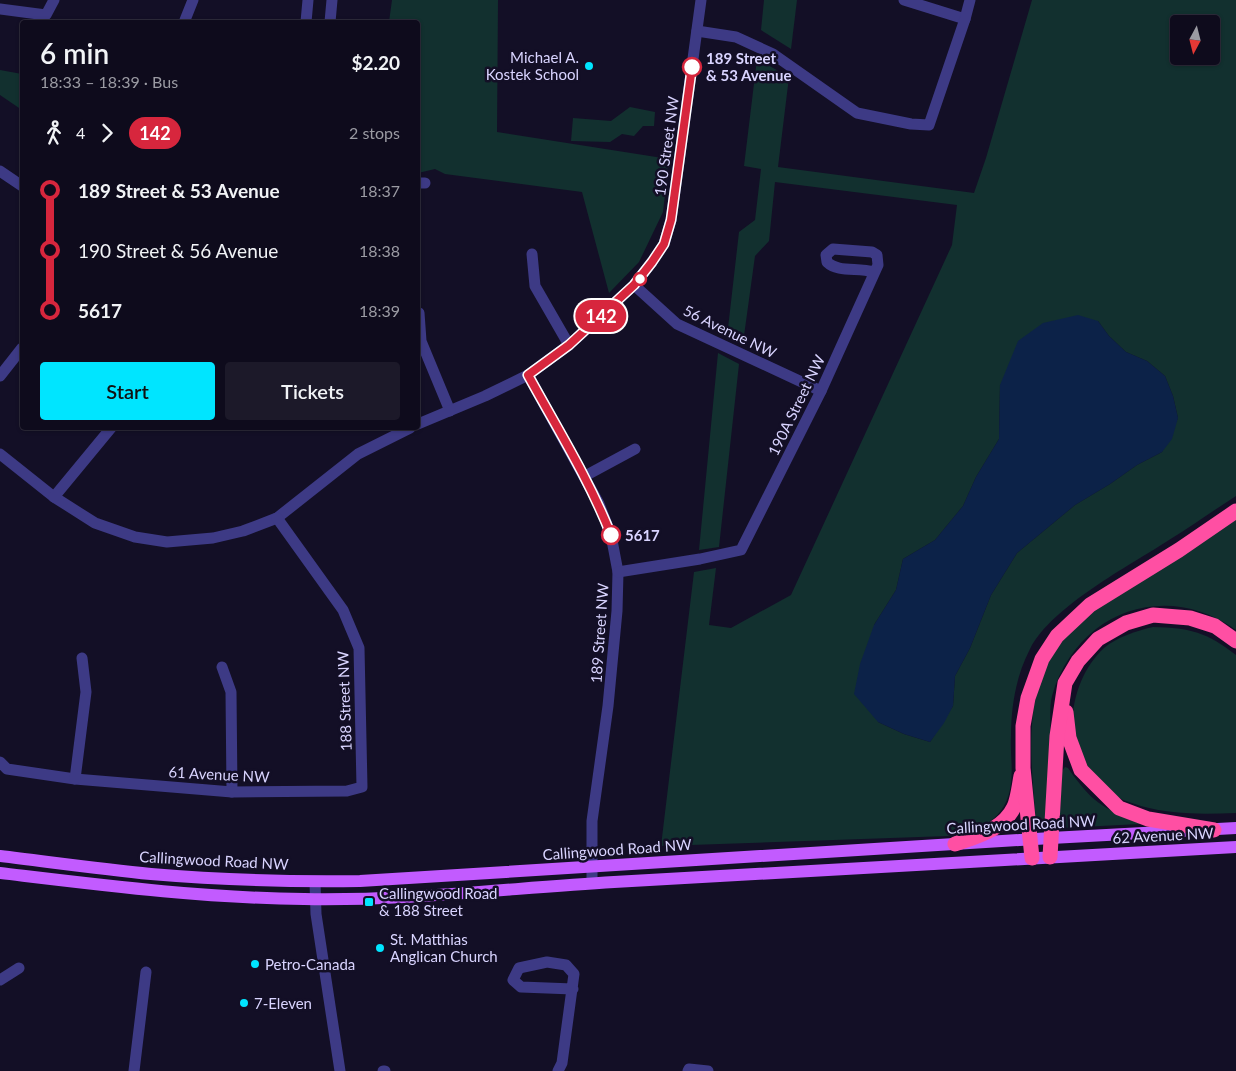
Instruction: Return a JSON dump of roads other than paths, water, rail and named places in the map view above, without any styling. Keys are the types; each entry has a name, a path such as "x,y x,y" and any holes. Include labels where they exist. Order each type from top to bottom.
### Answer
{"highway":[{"path":"1032,858 1023,768 1024,726 1028,698 1042,659 1056,636 1090,605 1180,550 1236,511"},
{"path":"1050,857 1057,736 1065,684 1078,660 1098,639 1126,623 1153,615 1190,618 1215,626 1236,641"},
{"path":"1065,684 1069,738 1080,770 1096,787 1119,808 1141,816 1214,830"},
{"path":"955,844 1001,824 1014,807 1023,768"}],"main road":[{"name":"Callingwood Road NW","path":"0,856 150,874 314,882 415,879 1236,828"},
{"name":"62 Avenue NW","path":"1032,858 1236,847"},
{"path":"0,873 158,892 315,900 413,897 592,883 1032,858"}],"street":[{"path":"0,9 46,15 54,0"},
{"path":"185,20 193,0"},
{"path":"306,20 308,0"},
{"path":"330,20 332,0"},
{"name":"190 Street NW","path":"420,423 528,375 569,345 634,285 664,244 671,220 701,0"},
{"path":"904,0 965,19"},
{"path":"697,31 736,37 773,54 857,113 912,124 928,125 970,0"},
{"path":"0,171 20,185"},
{"path":"532,254 535,286 569,345"},
{"name":"190A Street NW","path":"618,572 700,559 741,550 821,391 859,308 873,272"},
{"name":"56 Avenue NW","path":"634,285 677,324 821,391"},
{"path":"420,313 421,341 450,411"},
{"path":"0,376 20,351"},
{"name":"189 Street NW","path":"528,375 599,504 611,535 618,572 618,611 608,706 592,821 592,883"},
{"path":"54,497 109,430"},
{"path":"0,454 54,497 95,523 135,537 167,542 213,538 243,531 277,518 358,454 406,430"},
{"path":"585,476 635,449"},
{"name":"188 Street NW","path":"277,518 343,610 359,648 362,787"},
{"path":"75,779 86,692 82,658"},
{"path":"222,667 231,692 232,792"},
{"name":"61 Avenue NW","path":"0,762 6,769 75,779 232,792 347,791 362,787"},
{"path":"314,882 316,914 340,1071"},
{"path":"558,1071 562,1063 573,989 574,974 566,965 547,962 519,968 513,980 521,987 573,989"},
{"path":"0,980 19,968"},
{"path":"134,1071 146,972"},
{"path":"688,1071 689,1068 708,1071"}],"water":[{"path":"1078,315 1098,321 1109,336 1126,352 1147,361 1165,376 1173,396 1178,418 1172,439 1162,452 1137,465 1075,505 1017,553 991,595 970,648 955,676 953,706 944,723 930,742 904,734 878,722 854,694 860,664 874,625 896,590 903,559 935,540 963,506 976,477 999,439 1000,385 1018,341 1043,323"}],"place":[{"name":"Michael A. Kostek School","path":"589,66"},
{"name":"189 Street & 53 Avenue","path":"692,67"},
{"name":"5617","path":"611,535"},
{"name":"Callingwood Road & 188 Street","path":"369,902"},
{"name":"St. Matthias Anglican Church","path":"380,948"},
{"name":"Petro-Canada","path":"255,964"},
{"name":"7-Eleven","path":"244,1003"}]}
